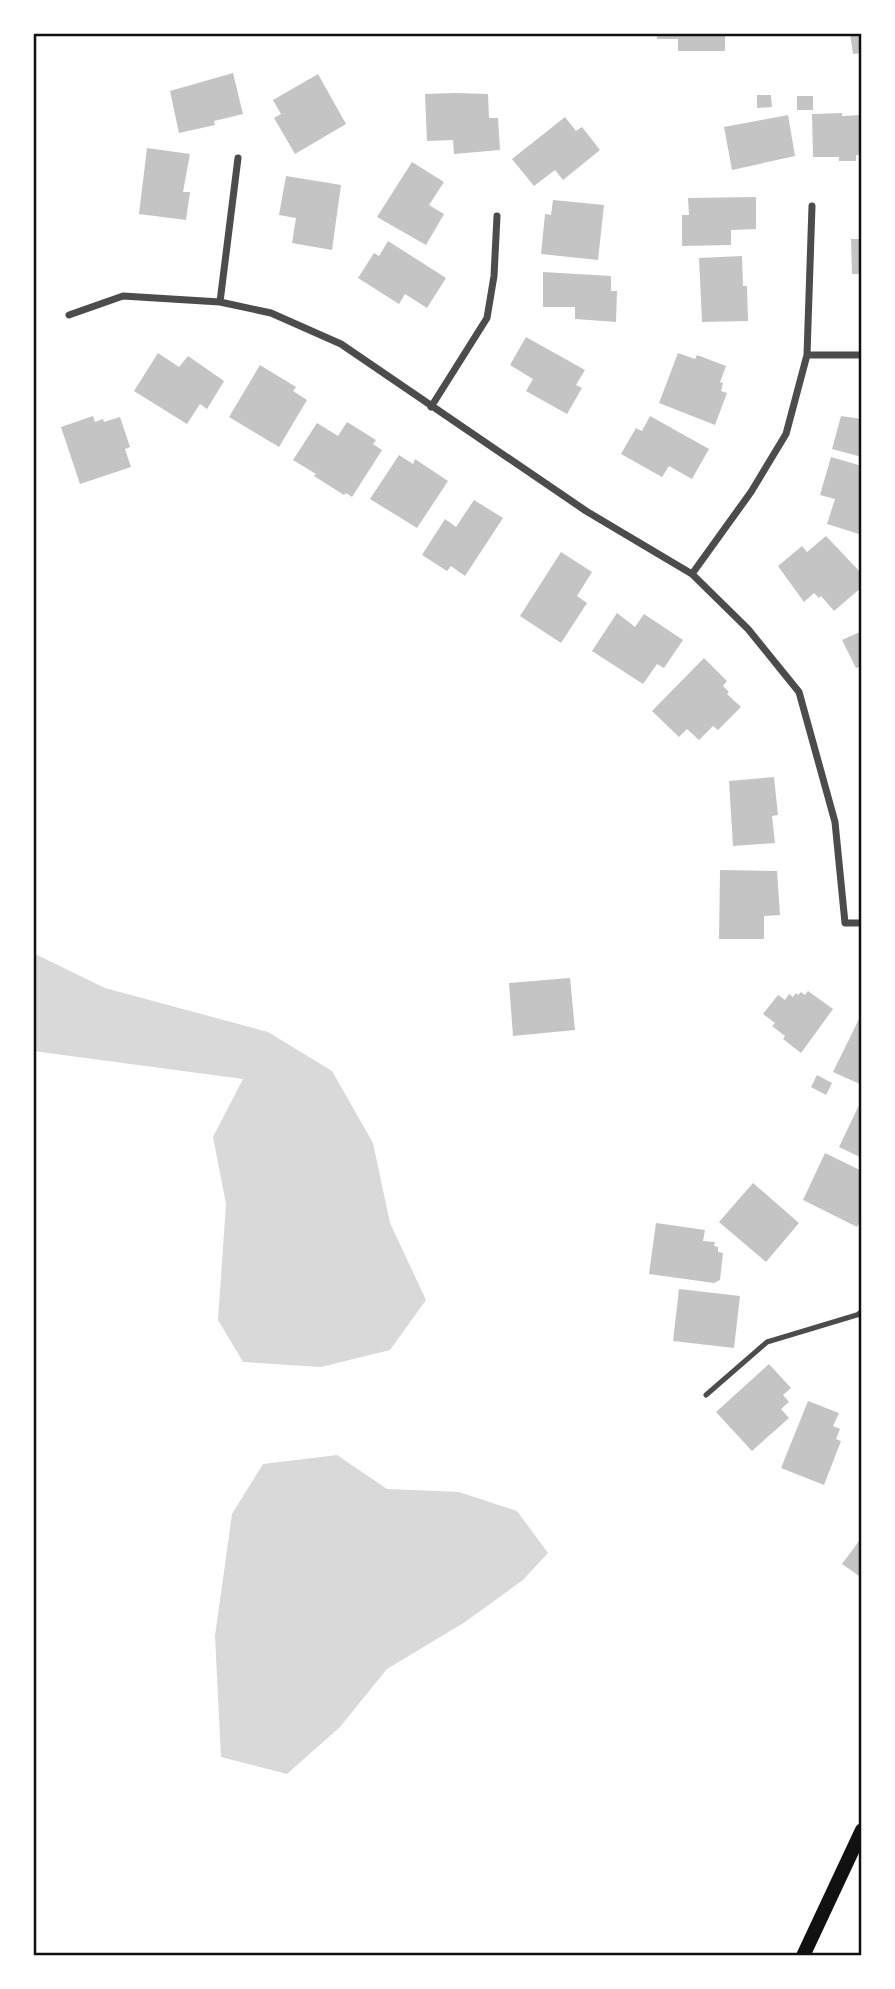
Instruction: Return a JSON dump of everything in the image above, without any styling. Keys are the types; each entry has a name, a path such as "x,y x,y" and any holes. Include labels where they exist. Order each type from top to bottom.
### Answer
{"main road":[{"path":"803,1956 862,1829"}],"street":[{"path":"220,302 238,158"},
{"path":"692,574 751,492 786,434 807,355 812,206"},
{"path":"431,407 487,318 494,276 497,216"},
{"path":"69,315 123,296 220,302 271,313 341,344 586,512 692,574 748,629 799,692 835,822 845,923 862,923"},
{"path":"807,355 862,355"}],"lane":[{"path":"706,1395 767,1342 861,1314"}],"shaded area":[{"path":"33,953 105,988 268,1032 332,1071 373,1143 390,1223 426,1300 390,1350 321,1367 243,1362 218,1320 226,1204 213,1137 243,1079 33,1051"},
{"path":"337,1455 387,1489 459,1492 517,1511 548,1553 523,1580 465,1622 387,1669 340,1727 287,1774 221,1757 215,1636 232,1514 263,1464"}],"building":[{"path":"657,33 725,33 725,51 678,51 678,39 657,39"},
{"path":"850,33 862,33 862,53 853,54"},
{"path":"233,73 243,114 214,121 215,125 179,133 170,91"},
{"path":"318,74 346,124 295,154 274,118 281,114 273,100"},
{"path":"425,94 488,94 489,118 498,118 500,150 454,154 453,140 427,141"},
{"path":"757,95 771,95 772,107 757,108"},
{"path":"797,96 813,96 813,110 797,110"},
{"path":"842,113 842,116 862,115 862,155 856,155 856,161 839,161 839,157 813,157 812,114"},
{"path":"788,115 795,156 732,170 724,127"},
{"path":"565,117 576,131 582,127 600,150 563,180 555,170 534,186 512,159"},
{"path":"147,148 190,154 183,192 190,192 186,220 139,214"},
{"path":"412,162 444,182 429,205 444,214 426,245 377,217"},
{"path":"286,176 341,185 332,250 292,243 296,218 279,215"},
{"path":"756,197 756,229 731,230 731,245 682,246 682,215 689,215 688,198"},
{"path":"553,200 604,205 598,260 541,254 545,214 551,215"},
{"path":"851,239 862,239 862,274 852,274"},
{"path":"388,241 446,278 427,308 405,294 399,304 358,278 374,253 379,256"},
{"path":"742,256 743,286 747,286 748,321 702,322 699,258"},
{"path":"543,272 611,276 611,291 617,291 616,322 575,319 575,307 543,307"},
{"path":"526,337 585,370 576,385 582,388 567,414 526,391 533,379 510,365"},
{"path":"158,353 179,367 188,356 224,381 207,409 200,404 187,424 134,391"},
{"path":"678,353 695,359 697,355 726,366 720,382 723,383 721,391 727,393 715,425 659,403"},
{"path":"260,365 296,387 293,391 307,400 279,447 229,417"},
{"path":"93,416 95,422 120,417 130,447 125,449 131,467 80,484 61,427"},
{"path":"650,416 709,449 692,479 669,466 662,477 621,454 636,428 642,431"},
{"path":"841,416 862,419 862,457 832,449"},
{"path":"347,422 376,440 373,444 382,450 352,497 346,493 344,495 293,460 317,423 338,436"},
{"path":"399,455 413,464 415,459 448,481 417,528 370,499"},
{"path":"831,457 862,466 862,535 827,524 835,499 820,495"},
{"path":"474,500 503,518 465,576 451,566 447,571 422,555 445,519 456,527"},
{"path":"826,536 862,574 862,587 834,611 821,596 819,598 814,593 804,602 778,566 802,546 807,552"},
{"path":"561,552 592,572 577,596 587,603 561,643 520,616"},
{"path":"617,613 635,627 644,614 683,640 664,668 657,664 643,684 592,651"},
{"path":"862,631 862,666 856,668 842,640"},
{"path":"704,658 727,681 723,686 729,692 727,694 741,707 718,730 713,726 699,740 687,729 679,737 652,711"},
{"path":"774,777 778,815 772,816 775,843 733,846 729,781"},
{"path":"720,870 777,871 780,915 764,916 764,939 719,939"},
{"path":"570,978 575,1030 513,1036 509,983"},
{"path":"808,991 833,1009 801,1053 783,1039 785,1036 772,1026 775,1023 763,1014 778,995 785,1000 789,994 793,997 801,992 805,995"},
{"path":"862,1013 862,1085 833,1072"},
{"path":"817,1075 832,1083 826,1095 811,1087"},
{"path":"862,1099 862,1158 839,1147"},
{"path":"825,1153 862,1171 862,1218 857,1227 803,1200"},
{"path":"753,1183 799,1223 766,1262 719,1222"},
{"path":"656,1223 705,1230 703,1241 715,1242 714,1246 718,1247 718,1252 723,1253 720,1280 714,1283 649,1274"},
{"path":"679,1289 740,1296 734,1348 673,1341"},
{"path":"769,1364 791,1388 783,1395 789,1402 781,1409 789,1418 752,1451 716,1412"},
{"path":"808,1401 839,1413 833,1426 840,1429 836,1439 841,1441 824,1485 781,1468"},
{"path":"862,1537 862,1578 842,1564"}]}
